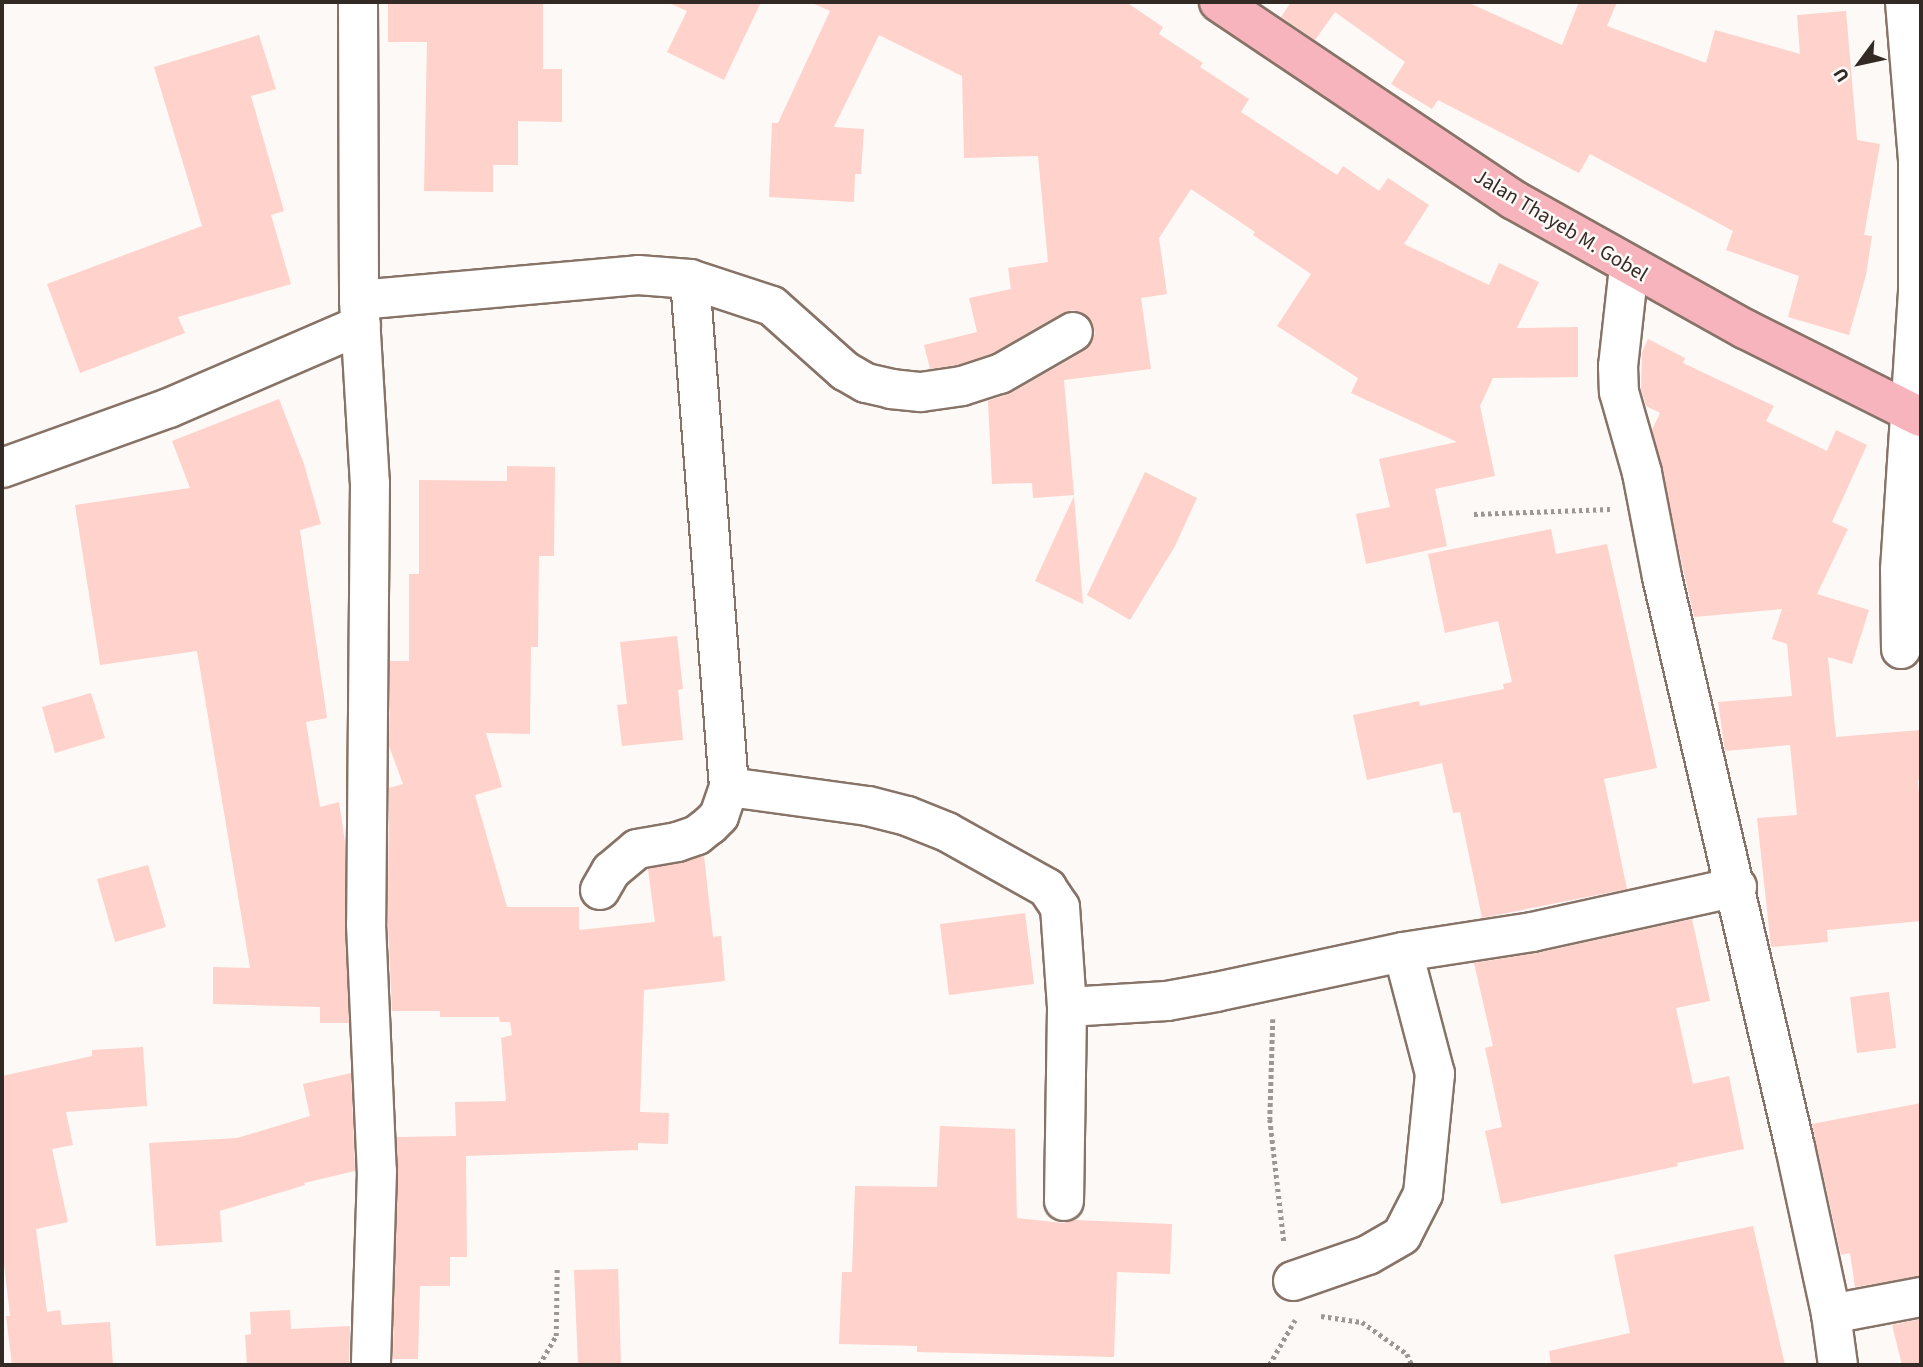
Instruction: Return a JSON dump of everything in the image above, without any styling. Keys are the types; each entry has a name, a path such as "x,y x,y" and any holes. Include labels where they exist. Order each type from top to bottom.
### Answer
{"main road":[{"name":"Jalan Thayeb M. Gobel","path":"1219,2 1514,200 1629,267 1915,414"}],"street":[{"path":"358,2 360,312 370,483 366,924 377,1171 371,1365"},
{"path":"1900,649 1900,570 1915,414 1918,290 1918,160 1905,2"},
{"path":"1629,267 1618,366 1619,392 1649,507 1662,577 1737,887 1831,1314 1838,1365"},
{"path":"2,468 169,408 360,312 638,275 690,279 772,306 845,371 866,383 891,389 921,392 962,386 1000,374 1073,332"},
{"path":"600,890 611,871 638,849 677,842 704,830 719,816 729,786 690,279"},
{"path":"729,786 868,806 907,816 947,832 1047,888 1060,907 1067,1007 1064,1201"},
{"path":"1067,1007 1167,1001 1403,952 1532,932 1737,887"},
{"path":"1296,1297 1402,1235 1423,1194 1435,1074 1403,952"},
{"path":"1831,1314 1921,1297"}],"path":[{"path":"1474,514 1649,507"},
{"path":"1269,1365 1296,1297 1284,1240 1270,1119 1274,979"},
{"path":"539,1365 556,1336 557,1266"},
{"path":"1296,1297 1362,1322 1407,1354 1412,1365"}],"building":[{"path":"388,2 543,2 543,69 562,69 562,122 518,121 518,165 493,165 493,192 424,191 427,42 388,42"},
{"path":"667,2 761,2 724,80 667,52 687,11"},
{"path":"810,2 1126,2 1163,27 1159,34 1203,63 1200,67 1249,99 1241,112 1337,175 1343,166 1379,191 1388,178 1429,205 1404,244 1489,285 1499,263 1539,282 1517,328 1578,327 1578,377 1493,378 1480,406 1495,476 1435,489 1447,546 1366,564 1356,514 1390,507 1379,459 1457,442 1351,393 1358,378 1277,326 1311,274 1191,189 1159,238 1167,294 1141,298 1151,369 1064,380 1074,495 1033,498 1032,483 992,484 988,401 1011,393 1084,351 1092,342 1095,333 1092,322 1083,313 1072,310 991,354 957,365 930,369 924,345 977,332 969,298 1011,289 1008,268 1048,262 1038,156 964,158 962,76 879,35 834,127 864,129 861,174 855,174 854,202 769,197 772,123 778,123 830,11"},
{"path":"1291,2 1467,2 1562,45 1579,2 1617,2 1607,26 1706,63 1715,30 1800,54 1797,15 1846,11 1857,140 1880,144 1864,235 1872,236 1866,275 1849,335 1788,317 1799,276 1726,250 1733,231 1590,154 1579,173 1438,100 1432,109 1391,84 1405,62 1335,12 1315,40 1281,17"},
{"path":"259,35 276,89 251,96 284,211 271,215 291,284 178,317 185,333 80,373 47,284 202,226 154,67"},
{"path":"1648,339 1685,358 1683,363 1774,406 1766,421 1827,451 1836,430 1867,445 1832,522 1848,529 1817,594 1869,610 1852,664 1828,657 1836,737 1921,730 1921,780 1918,780 1921,817 1921,921 1827,930 1828,942 1771,947 1757,818 1797,815 1790,745 1725,751 1718,702 1792,696 1787,644 1772,639 1782,609 1694,617 1652,430 1660,413 1646,406 1641,389 1642,352"},
{"path":"279,399 304,464 321,524 300,530 327,718 306,722 320,807 339,802 345,842 349,1023 320,1023 320,1007 213,1004 213,967 250,968 197,651 100,665 75,505 190,488 172,441"},
{"path":"507,466 555,467 554,556 539,556 538,647 531,647 530,734 486,733 502,787 475,795 507,907 579,907 579,930 655,922 648,869 704,856 713,937 721,936 725,981 644,990 640,1112 669,1113 668,1144 638,1143 638,1150 466,1156 467,1257 450,1257 450,1286 420,1286 418,1359 393,1359 397,1137 456,1136 455,1102 506,1101 501,1038 512,1035 510,1022 500,1022 499,1017 440,1017 440,1011 392,1011 388,924 389,788 403,784 389,746 390,661 409,661 409,574 419,574 419,480 507,481"},
{"path":"1145,472 1197,498 1175,546 1130,620 1087,595"},
{"path":"1074,496 1083,604 1035,581"},
{"path":"1551,529 1556,554 1607,544 1657,768 1604,779 1627,889 1482,918 1460,812 1453,813 1442,763 1367,780 1353,715 1419,701 1420,706 1504,689 1503,684 1512,682 1498,621 1445,633 1428,554"},
{"path":"677,636 683,689 678,690 683,740 622,746 617,705 627,704 620,642"},
{"path":"91,693 105,738 55,753 42,707"},
{"path":"148,865 166,927 115,942 97,879"},
{"path":"1025,913 1034,984 949,995 940,924"},
{"path":"1692,919 1710,1001 1676,1008 1693,1084 1729,1076 1744,1149 1501,1204 1485,1131 1502,1127 1485,1048 1493,1046 1474,963 1537,953"},
{"path":"1889,992 1896,1048 1857,1053 1850,997"},
{"path":"143,1047 147,1106 66,1112 73,1145 52,1149 68,1222 36,1229 47,1312 60,1310 62,1325 110,1322 113,1365 12,1365 6,1316 10,1316 2,1246 2,1076 92,1056 92,1050"},
{"path":"351,1073 355,1171 304,1183 305,1185 220,1211 222,1242 156,1246 149,1143 237,1138 310,1116 303,1084"},
{"path":"1921,1103 1921,1276 1855,1287 1850,1253 1841,1255 1812,1124"},
{"path":"940,1126 1015,1129 1017,1218 1063,1223 1075,1220 1172,1224 1170,1274 1117,1272 1114,1357 917,1352 917,1346 839,1344 842,1272 852,1272 855,1186 937,1187"},
{"path":"1753,1226 1785,1365 1551,1365 1549,1351 1630,1333 1614,1255"},
{"path":"618,1269 621,1365 578,1365 574,1270"},
{"path":"290,1310 291,1329 350,1326 349,1365 247,1365 245,1335 251,1334 250,1312"},
{"path":"1921,1319 1921,1365 1902,1365 1892,1325"}]}
